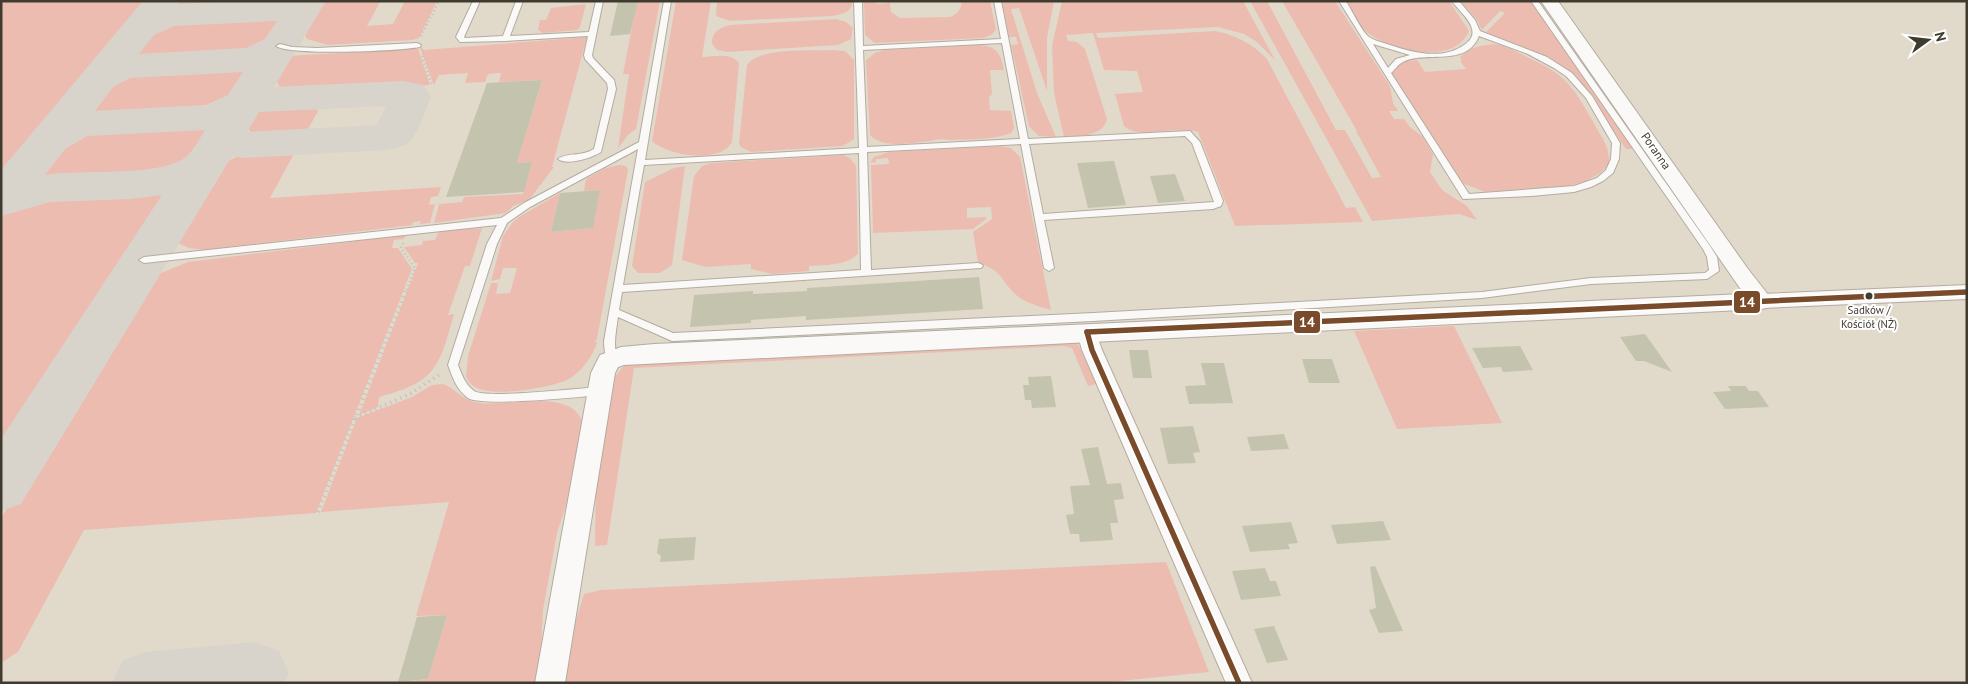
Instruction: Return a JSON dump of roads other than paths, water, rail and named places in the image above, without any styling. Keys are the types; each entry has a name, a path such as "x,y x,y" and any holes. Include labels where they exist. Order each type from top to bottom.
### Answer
{"street":[{"name":"Poranna","path":"1549,1 1740,274 1762,301"},
{"path":"550,683 600,391 605,366 612,359 633,354 1967,292"},
{"path":"1087,332 1096,359 1239,683"}],"lane":[{"path":"477,1 460,37 462,40 592,34"},
{"path":"505,39 520,1"},
{"path":"562,158 590,156 598,150 612,88 611,82 589,59 588,54 600,1"},
{"path":"612,359 609,341 617,289 668,1"},
{"path":"858,1 866,273"},
{"path":"997,1 1049,268"},
{"path":"1342,1 1466,197 1570,190 1595,183 1606,175 1614,164 1617,153 1616,143 1580,85 1547,60 1477,32"},
{"path":"1387,73 1399,61 1458,52 1475,40 1477,32 1473,23 1455,1"},
{"path":"614,311 672,338 1482,295 1591,280 1707,276 1714,271 1712,257 1707,248 1534,1"},
{"path":"1365,38 1397,51 1422,56"},
{"path":"859,48 1004,41"},
{"path":"280,46 292,49 318,50 417,45"},
{"path":"639,162 1187,133 1196,142 1219,201 1218,204 1213,206 1039,216"},
{"path":"144,260 503,221 527,205 643,143"},
{"path":"503,221 492,244 453,365 461,385 473,396 504,398 600,391"},
{"path":"617,289 978,266"}],"place":[{"name":"Sadków / Kościół (NŻ)","path":"1869,296"}]}
